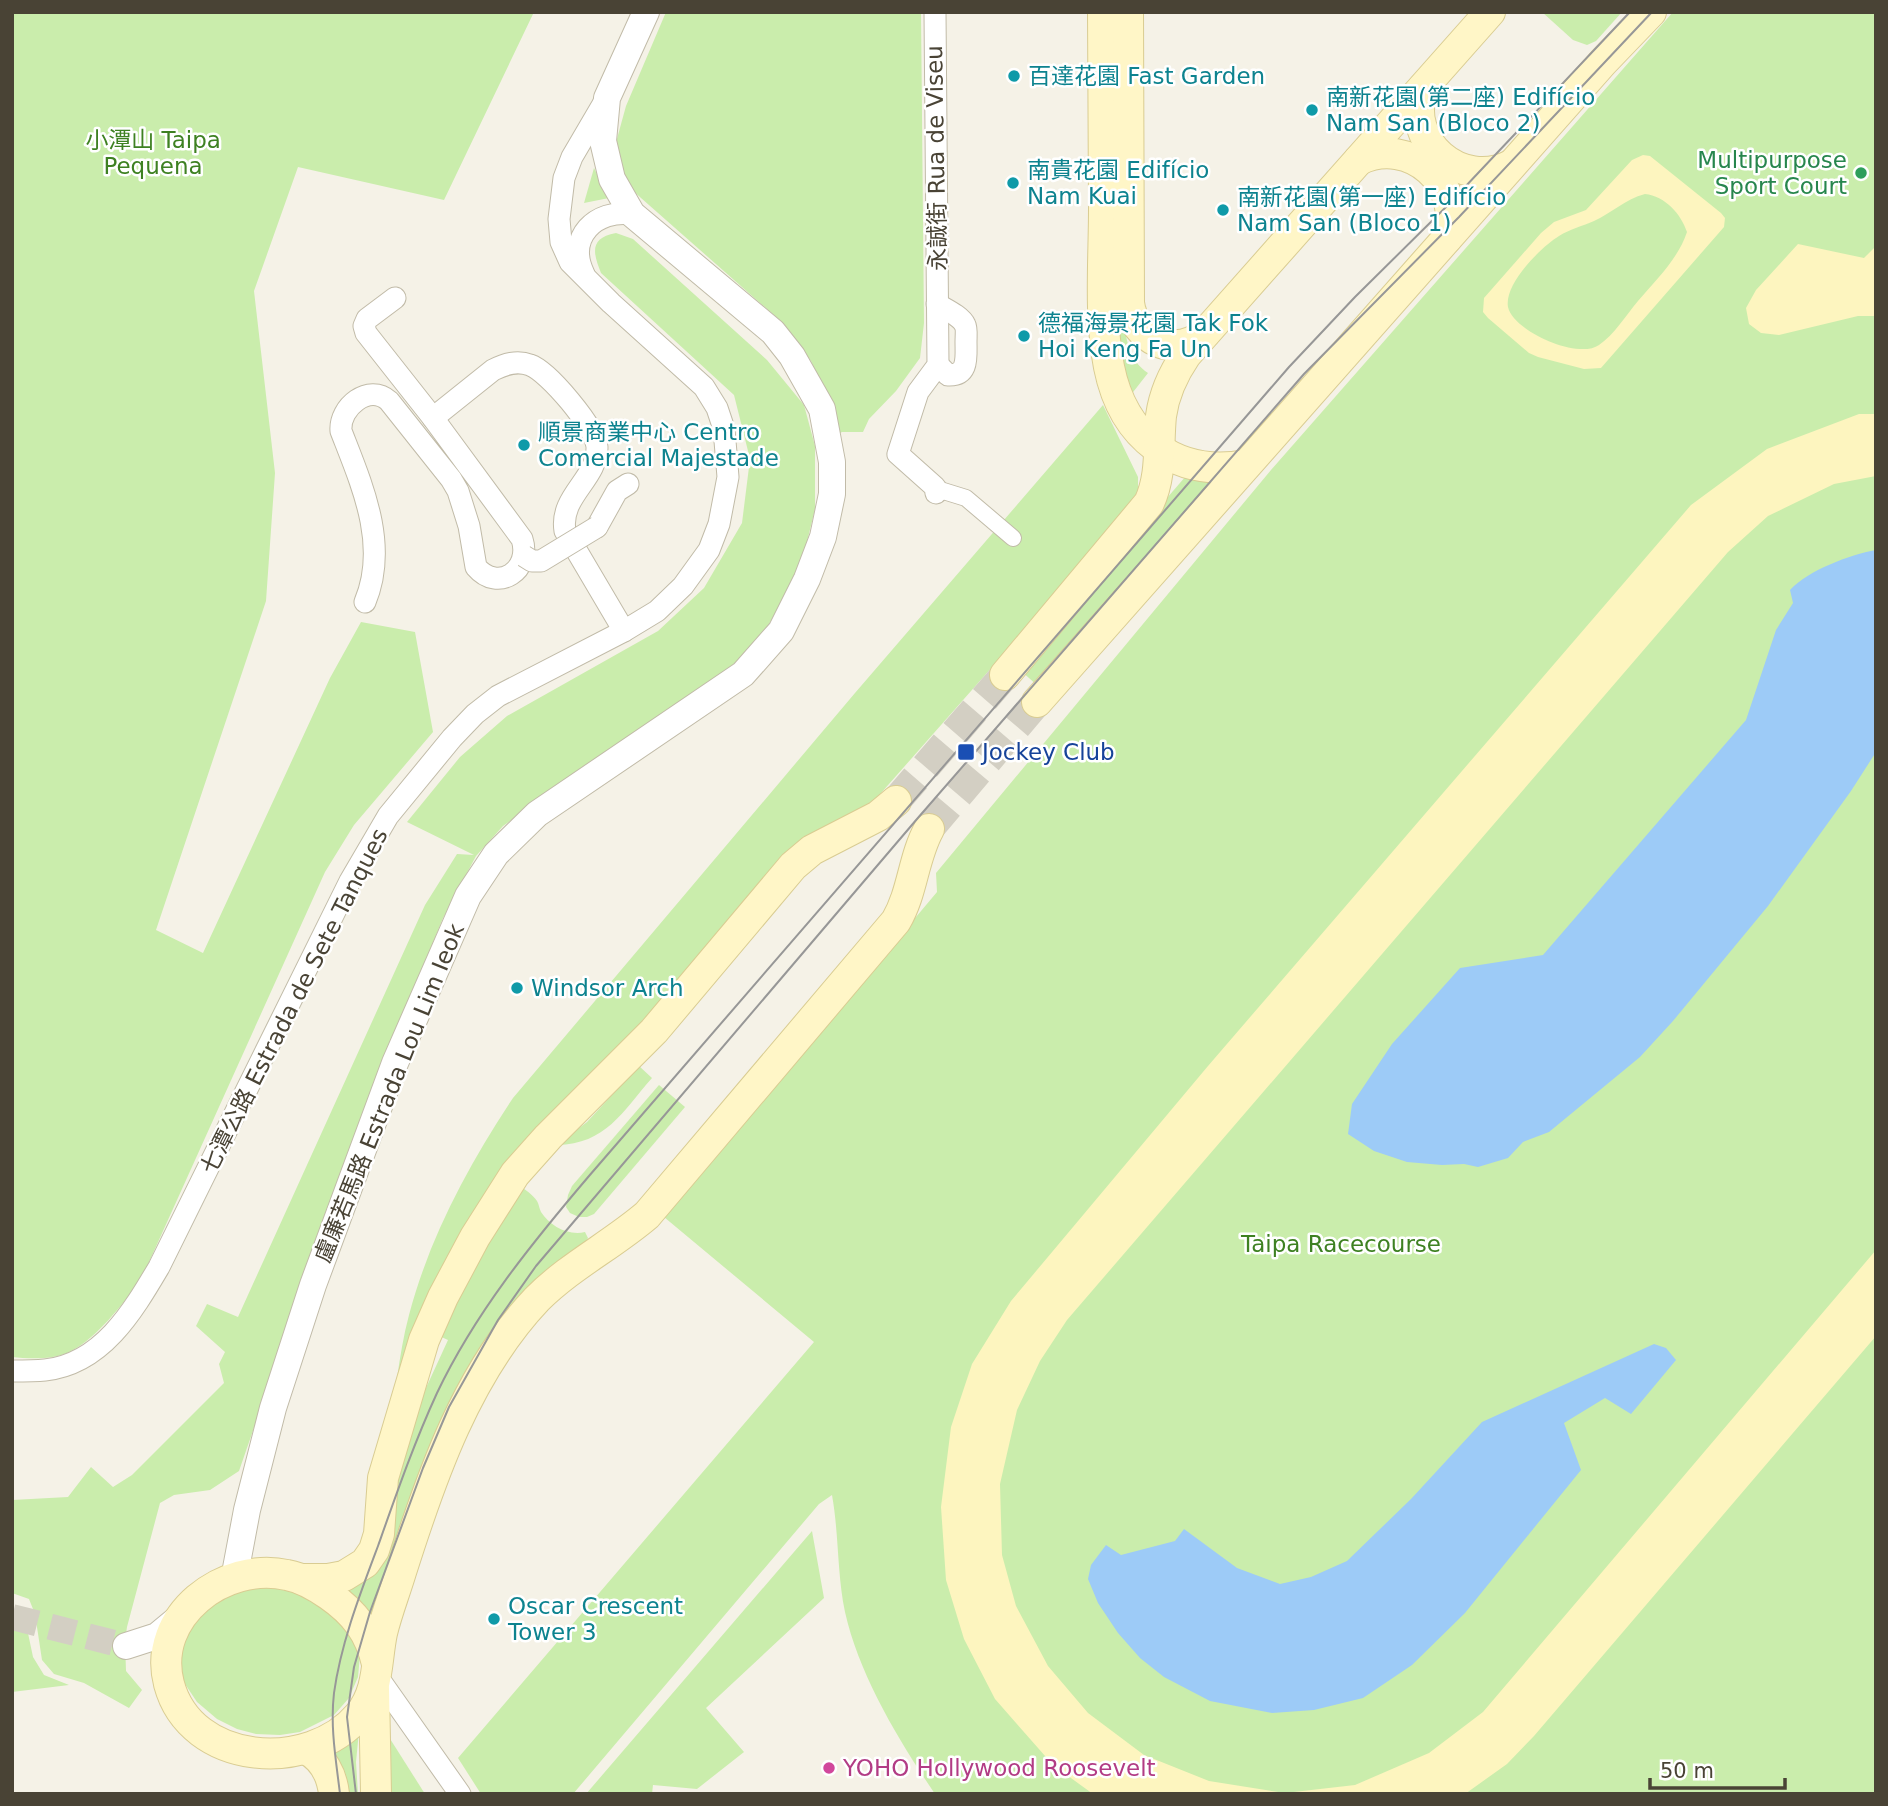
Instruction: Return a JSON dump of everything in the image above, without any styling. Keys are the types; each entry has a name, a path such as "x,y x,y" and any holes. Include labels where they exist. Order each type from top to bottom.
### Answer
{"main road":[{"path":"1103,12 1105,332 1113,385 1125,413 1146,441 1160,451 1199,466 1218,468 1247,465"},
{"path":"1128,12 1131,314 1143,333 1163,344 1186,344 1208,331"},
{"path":"1005,675 1149,503 1156,485 1163,407 1171,380 1186,355 1423,88 1469,24 1490,12"},
{"path":"1037,702 1511,165 1651,12"},
{"path":"1423,88 1419,105 1422,127 1428,142 1438,155 1462,169 1478,173 1511,165"},
{"path":"1359,160 1376,154 1396,154 1410,157 1428,167 1443,186 1449,200 1451,220 1447,238"},
{"path":"300,1579 344,1576 358,1569 374,1550 379,1534 383,1478 424,1340 475,1237 515,1174 548,1137 654,1031 793,866 812,850 878,816 896,801"},
{"path":"376,1794 376,1675 383,1631 415,1529 456,1421 492,1360 536,1301 584,1259 628,1232 647,1215 896,921 910,891 917,856 929,829"},
{"path":"257,1573 300,1579 314,1585 350,1611 368,1635 376,1675 366,1704 345,1728 330,1739 306,1749 276,1755 257,1754 222,1743 187,1718 180,1707 169,1683 169,1643 180,1617 199,1596 234,1579 257,1573"},
{"path":"306,1749 324,1765 333,1782 334,1794"}],"street":[{"name":"盧廉若馬路 Estrada Lou Lim Ieok","path":"234,1579 247,1510 273,1408 313,1285 395,1063 468,897 496,854 537,814 743,674 781,631 807,579 823,537 832,494 832,462 828,438 822,409 792,356 773,332 632,214 612,179 605,152 604,121 607,98 646,12"},
{"name":"永誠街 Rua de Viseu","path":"935,12 937,304 964,322 966,362 963,371 957,374 948,374 938,365 918,392 898,454 937,491 966,498 1013,538"},
{"name":"七潭公路 Estrada de Sete Tanques","path":"12,1371 47,1370 78,1360 110,1338 130,1315 159,1267 350,881 388,816 452,738 475,714 498,696 657,611 683,586 709,550 728,477 728,452 717,408 704,387 570,262 561,242 560,205 564,178 580,141 607,98"},
{"path":"564,178 571,167 581,159 605,152"},
{"path":"560,205 570,214 582,219 596,220"},
{"path":"586,279 580,267 578,253 587,229 607,214 632,214"},
{"path":"365,602 372,586 375,555 368,500 340,424 346,410 366,395 379,395 389,401 451,479 463,506 476,567 481,573 487,577 502,578 516,571 524,556 522,540 433,418 364,330 366,319 395,298"},
{"path":"433,418 493,370 505,365 530,365 550,379 589,427 597,447 592,466 565,510 565,531 624,631"},
{"path":"524,556 532,561 541,561 597,527 617,491 628,484"},
{"path":"169,1683 161,1670 150,1660 126,1646 157,1636 180,1617"},
{"path":"376,1675 460,1794"}],"green space":[{"name":"小潭山 Taipa Pequena","path":"12,12 534,12 444,200 298,167 254,291 275,473 266,601 156,930 203,953 330,678 361,622 415,632 433,732 354,825 325,872 140,1282 108,1320 81,1345 58,1356 34,1358 12,1357"},
{"path":"666,12 921,12 924,323 920,358 896,391 869,419 863,432 842,432 836,435 828,398 811,361 784,324 629,187 619,169 615,146 626,106"},
{"path":"1111,12 1125,330 1132,354 1148,373 1130,396 1120,368"},
{"path":"1542,12 1622,12 1596,41 1587,45 1573,40"},
{"name":"Taipa Racecourse","path":"1673,12 1876,12 1876,1794 935,1794 882,1707 851,1636 842,1598 832,1495 819,1504 573,1794 481,1794 458,1758 814,1342 664,1217 937,892 936,873 1271,470"},
{"path":"594,168 609,198 584,203"},
{"path":"616,233 633,239 767,360 804,405 815,446 815,509 803,558 758,643 727,673 503,826 476,856 443,918 405,1011 329,1212 239,1471 210,1490 174,1495 160,1503 127,1627 126,1671 142,1690 129,1708 84,1683 54,1674 42,1660 35,1614 29,1599 12,1593 12,1500 68,1497 91,1467 113,1487 132,1475 224,1383 219,1364 225,1352 196,1326 207,1304 238,1317 425,905 457,854 474,855 407,822 460,757 507,716 658,631 704,588 742,523 750,459 734,395 601,273 595,247 607,235"},
{"path":"1103,405 1138,477 1138,490 1127,514 874,801 534,1138 388,1443 405,1331 428,1257 452,1202 513,1098 855,693"},
{"path":"1186,476 1218,481 1039,687 1019,669"},
{"path":"639,1066 652,1078 612,1124 588,1139 557,1145 587,1122"},
{"path":"659,1085 685,1107 594,1214 579,1217 570,1213 566,1207 572,1186"},
{"path":"520,1186 538,1202 541,1212 554,1226 572,1233 585,1232 588,1238 580,1251 517,1316 373,1622 366,1607 345,1588 409,1425 448,1340 437,1335"},
{"path":"812,1531 824,1598 706,1708 744,1752 697,1789 653,1785 652,1794 586,1794"},
{"path":"236,1582 297,1587 340,1614 360,1655 358,1677 349,1698 334,1715 300,1732 256,1734 237,1729 217,1719 197,1702 183,1681 179,1637"},
{"path":"12,1618 25,1619 33,1657 44,1675 69,1685 12,1692"},
{"path":"380,1723 425,1794 389,1794"},
{"path":"359,1731 356,1762 358,1794 339,1794 331,1749"}],"sand":[{"path":"1643,155 1650,156 1721,213 1725,218 1724,227 1601,368 1584,369 1529,353 1483,312 1484,298 1541,233 1554,222 1586,210 1632,160","holes":["1645,194 1652,195 1671,207 1687,232 1666,269 1604,341 1589,349 1562,346 1533,334 1512,316 1508,307 1512,288 1525,267 1551,241 1601,218 1631,199"]},
{"path":"1798,244 1864,258 1876,246 1876,316 1858,316 1779,335 1761,333 1749,324 1746,308 1756,290"},
{"path":"1859,414 1876,414 1876,476 1834,484 1768,516 1728,552 1067,1320 1040,1361 1017,1410 1000,1484 1002,1555 1016,1606 1048,1666 1088,1713 1144,1755 1209,1781 1285,1793 1355,1785 1429,1753 1483,1712 1876,1250 1876,1336 1534,1736 1507,1764 1465,1794 1093,1794 1053,1765 995,1699 964,1639 946,1580 941,1507 951,1427 972,1364 1011,1301 1208,1066 1691,505 1767,449"}],"water":[{"path":"1876,550 1876,752 1768,906 1673,1021 1640,1057 1549,1132 1523,1142 1508,1158 1478,1167 1407,1162 1374,1151 1348,1134 1352,1104 1392,1044 1460,968 1543,955 1746,720 1776,630 1793,603 1790,590 1830,564"},
{"path":"1654,1344 1666,1348 1676,1360 1631,1414 1605,1398 1564,1423 1581,1470 1465,1613 1412,1665 1363,1698 1314,1710 1272,1713 1210,1701 1164,1677 1140,1658 1118,1633 1098,1603 1088,1579 1091,1565 1106,1545 1121,1555 1175,1541 1184,1529 1237,1568 1280,1584 1311,1577 1347,1561 1411,1499 1482,1422"}],"tunnel":[{"path":"896,801 1005,675"},
{"path":"929,829 1037,702"},
{"path":"12,1617 126,1646"}],"tram line":[{"path":"340,1794 333,1706 337,1674 352,1619 406,1469 437,1393 469,1335 506,1280 589,1176 1289,367 1447,206 1630,12"},
{"path":"356,1794 347,1717 354,1667 370,1612 423,1468 449,1407 498,1320 536,1266 917,819 1304,374 1459,217 1652,12"}],"place":[{"name":"百達花園 Fast Garden","path":"1014,76"},
{"name":"南新花園(第二座) Edifício Nam San (Bloco 2)","path":"1312,110"},
{"name":"Multipurpose Sport Court","path":"1861,173"},
{"name":"南貴花園 Edifício Nam Kuai","path":"1013,183"},
{"name":"南新花園(第一座) Edifício Nam San (Bloco 1)","path":"1223,210"},
{"name":"德福海景花園 Tak Fok Hoi Keng Fa Un","path":"1024,336"},
{"name":"順景商業中心 Centro Comercial Majestade","path":"524,445"},
{"name":"Jockey Club","path":"966,752"},
{"name":"Windsor Arch","path":"517,988"},
{"name":"Oscar Crescent Tower 3","path":"494,1619"},
{"name":"YOHO Hollywood Roosevelt","path":"829,1768"}]}
